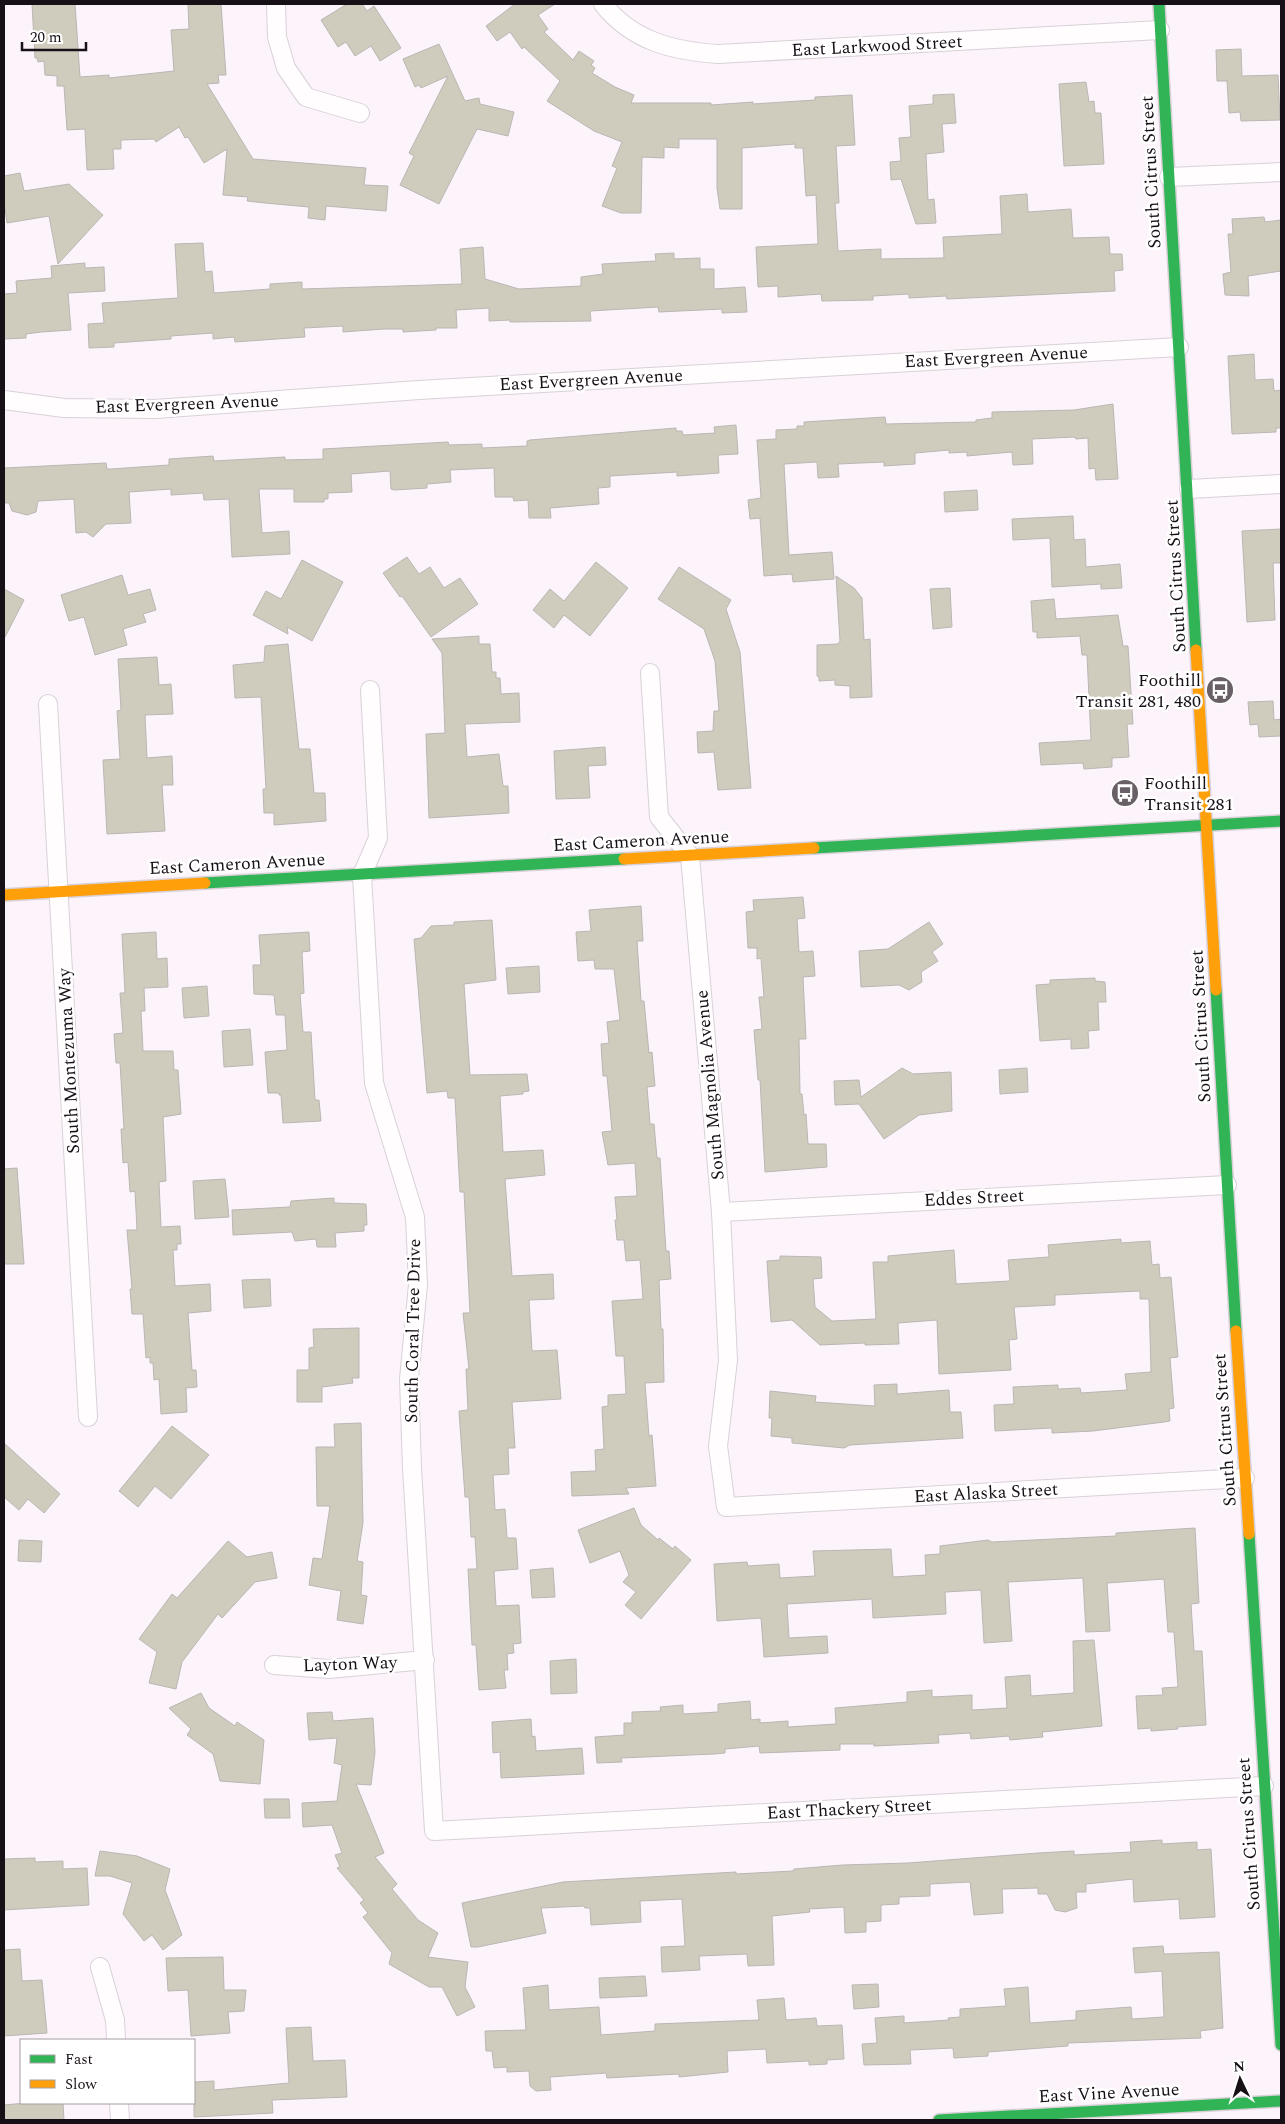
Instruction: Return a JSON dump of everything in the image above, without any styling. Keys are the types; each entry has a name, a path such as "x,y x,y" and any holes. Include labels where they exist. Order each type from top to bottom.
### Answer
{"main road":[{"name":"South Citrus Street","path":"1159,4 1227,1185 1281,2045"},
{"name":"East Cameron Avenue","path":"4,895 1281,822"},
{"name":"East Vine Avenue","path":"939,2120 1281,2101"}],"street":[{"path":"276,4 277,37 286,68 306,97 360,113"},
{"name":"East Larkwood Street","path":"605,6 628,29 658,45 687,52 718,54 1160,30"},
{"path":"1169,177 1281,172"},
{"name":"East Evergreen Avenue","path":"4,400 64,408 156,409 419,390 1179,347"},
{"path":"1188,489 1281,484"},
{"path":"650,673 660,817 690,856"},
{"name":"South Coral Tree Drive","path":"370,690 378,838 362,875 374,1083 415,1217 418,1285 409,1380 412,1468 434,1831"},
{"name":"South Montezuma Way","path":"48,704 88,1417"},
{"name":"South Magnolia Avenue","path":"690,856 721,1212 728,1360 718,1446 726,1507"},
{"name":"Eddes Street","path":"721,1212 1227,1185"},
{"name":"East Alaska Street","path":"726,1507 1245,1478"},
{"name":"Layton Way","path":"274,1665 329,1669 425,1660"},
{"name":"East Thackery Street","path":"434,1831 1264,1786"},
{"path":"100,1967 114,2020 116,2039"},
{"path":"119,2104 120,2120"}],"building":[{"path":"32,4 75,4 80,77 109,75 109,78 174,71 171,30 189,29 188,4 221,4 226,75 218,75 219,83 207,84 253,159 366,168 364,185 388,186 386,211 326,206 325,220 308,218 309,207 247,201 248,197 223,195 227,149 204,163 188,137 185,138 179,127 156,142 154,139 121,140 121,149 113,149 114,169 87,170 85,129 67,130 64,86 57,86 57,76 45,75 44,61 38,62 37,58 35,58"},
{"path":"347,4 362,4 367,11 374,6 401,48 380,61 371,46 355,56 346,42 338,47 321,20"},
{"path":"515,4 555,4 538,15 548,29 544,32 573,60 579,51 594,61 591,65 595,68 592,73 615,87 634,95 631,103 711,103 711,105 753,102 753,104 815,100 815,97 852,95 855,145 836,146 839,203 835,203 838,251 881,249 881,259 944,258 943,237 1002,234 1000,196 1027,194 1028,212 1071,209 1073,238 1109,237 1110,254 1122,254 1123,270 1114,271 1115,291 947,299 946,296 909,298 909,294 873,296 873,300 822,301 821,294 778,297 778,286 758,287 756,247 818,244 816,195 806,196 803,148 795,148 795,144 742,148 742,209 720,209 717,188 717,139 679,139 679,148 664,147 664,158 642,157 641,213 621,213 602,206 617,168 612,166 622,142 594,131 547,101 560,81 524,47 522,49 510,32 497,41 486,26"},
{"path":"439,44 465,101 479,98 480,104 514,112 508,136 477,129 439,204 400,185 414,156 409,153 448,76 421,88 419,85 415,87 403,59"},
{"path":"1241,49 1242,76 1278,75 1280,120 1241,121 1240,112 1229,113 1227,81 1217,81 1216,50"},
{"path":"1086,82 1089,102 1094,101 1095,113 1101,113 1104,164 1064,166 1059,84"},
{"path":"954,94 956,123 942,124 944,152 926,154 928,200 934,199 936,223 916,224 901,179 891,180 890,162 901,161 899,138 911,137 909,106 933,104 933,95"},
{"path":"20,173 24,191 69,184 103,215 58,264 49,216 7,223 4,201 4,176"},
{"path":"1264,217 1265,222 1281,220 1281,271 1248,276 1249,296 1225,295 1223,274 1231,272 1228,234 1233,234 1232,219"},
{"path":"203,243 205,272 212,271 214,293 270,289 270,284 302,282 302,289 462,284 460,249 483,247 485,279 519,289 581,286 581,277 603,274 602,264 656,261 655,254 674,253 674,259 700,258 700,269 714,269 714,289 745,287 747,312 722,313 722,309 659,312 658,307 590,311 591,321 510,322 510,320 489,321 489,308 456,310 457,328 436,328 436,330 403,332 403,329 384,329 343,332 343,326 304,328 305,337 235,342 234,337 213,339 213,333 171,336 171,339 114,343 114,347 89,348 88,324 104,323 102,303 178,298 175,244"},
{"path":"85,263 85,268 104,267 105,291 68,293 71,330 26,334 26,338 4,339 4,294 17,293 16,281 52,278 51,266"},
{"path":"1254,354 1255,380 1273,379 1274,391 1281,390 1281,428 1276,428 1276,432 1232,434 1228,356"},
{"path":"1113,404 1118,479 1096,480 1095,468 1089,469 1088,438 1076,439 1074,437 1032,439 1033,464 1013,465 1012,452 967,456 967,452 949,453 949,450 915,453 915,464 884,466 884,462 838,464 839,477 818,478 817,462 784,464 789,555 832,552 834,579 793,582 792,574 764,576 760,518 750,519 748,500 761,498 757,440 776,439 776,430 797,429 797,426 804,426 804,422 885,417 886,424 976,422 976,420 992,418 992,412 1074,410"},
{"path":"736,425 738,454 718,455 719,473 677,476 677,472 610,476 610,487 598,488 599,504 550,508 551,518 529,518 528,500 514,501 513,497 495,497 494,468 450,470 451,482 427,484 427,488 394,490 391,489 390,471 351,474 352,492 328,493 328,499 324,499 324,502 294,502 294,489 259,489 262,533 289,531 290,554 232,557 229,499 204,500 203,493 171,495 171,489 129,492 131,523 106,524 93,537 86,532 76,533 74,499 38,501 36,512 27,515 12,511 9,503 4,503 4,468 106,463 107,469 111,469 169,465 169,459 213,456 214,461 285,457 285,460 323,459 323,449 448,442 449,445 482,444 482,448 527,446 527,441 530,440 676,428 676,431 682,431 683,435 715,433 714,427"},
{"path":"977,490 978,510 945,512 944,492"},
{"path":"1073,516 1074,540 1085,539 1086,567 1120,564 1122,588 1101,589 1101,584 1052,587 1050,538 1013,540 1012,519"},
{"path":"1281,529 1281,563 1273,563 1275,620 1247,622 1242,531"},
{"path":"407,557 419,574 430,567 444,588 460,578 478,604 431,637 383,573"},
{"path":"302,560 343,582 312,641 287,627 288,634 253,615 266,591 281,599"},
{"path":"596,562 628,588 590,636 564,615 554,628 533,610 550,589 564,601"},
{"path":"679,567 731,600 726,609 740,652 751,788 718,790 714,752 698,753 697,732 713,731 714,711 719,711 715,661 704,629 658,599"},
{"path":"122,575 128,595 150,589 156,610 143,614 146,622 123,629 127,645 95,655 84,617 69,621 61,595"},
{"path":"836,576 854,588 862,598 864,640 870,639 872,697 850,698 850,686 835,685 835,680 819,681 817,676 817,645 838,644 840,641"},
{"path":"950,588 952,627 933,629 930,589"},
{"path":"4,589 24,600 4,639"},
{"path":"1054,599 1056,619 1118,615 1123,646 1128,646 1133,724 1127,724 1129,757 1112,758 1112,767 1084,769 1083,763 1041,765 1039,743 1091,740 1087,655 1082,655 1080,636 1037,638 1037,632 1033,632 1031,601"},
{"path":"479,636 479,644 490,644 492,672 496,672 496,678 500,678 501,694 519,693 520,722 465,724 467,757 499,754 503,786 508,786 509,813 429,818 426,734 445,733 442,653 432,639"},
{"path":"288,644 299,749 310,749 314,793 325,793 326,821 274,825 274,813 264,813 263,789 266,789 261,697 235,698 233,665 264,662 265,646"},
{"path":"157,657 159,685 171,684 173,714 145,715 147,758 172,756 173,785 162,785 165,831 107,834 103,760 120,759 117,711 121,710 118,659"},
{"path":"1273,701 1274,720 1281,719 1281,736 1259,737 1258,724 1250,725 1248,702"},
{"path":"605,747 606,765 588,766 590,798 556,799 554,751"},
{"path":"803,897 805,918 797,919 799,952 813,951 815,976 803,977 806,1039 799,1039 800,1094 802,1094 804,1115 806,1114 808,1144 826,1144 827,1167 765,1172 760,1080 758,1080 754,1030 762,1029 759,997 764,997 761,958 757,959 757,948 748,948 746,912 754,911 753,900"},
{"path":"641,906 643,941 637,941 641,1001 644,1001 649,1053 652,1052 655,1086 647,1087 650,1124 654,1124 657,1158 660,1158 666,1251 669,1251 671,1279 659,1280 661,1329 663,1329 664,1382 645,1383 649,1436 652,1435 656,1486 626,1488 629,1494 572,1496 571,1472 596,1471 595,1450 604,1449 602,1407 608,1406 608,1395 626,1394 624,1356 616,1356 612,1301 643,1299 640,1260 626,1261 624,1240 617,1240 615,1220 617,1220 615,1197 637,1196 635,1163 608,1165 602,1132 612,1131 607,1076 603,1076 601,1044 609,1043 607,1022 620,1020 614,969 595,969 594,960 578,961 576,932 591,931 589,910"},
{"path":"492,920 496,980 464,984 470,1075 527,1074 529,1091 523,1092 523,1094 500,1096 503,1152 543,1150 545,1175 505,1179 512,1276 553,1274 554,1299 529,1300 532,1351 557,1350 561,1399 512,1402 515,1448 508,1448 509,1474 493,1475 495,1510 505,1509 507,1538 516,1538 518,1569 494,1571 496,1606 519,1605 521,1643 513,1644 514,1653 507,1654 508,1670 504,1670 506,1688 479,1690 476,1645 472,1645 468,1569 477,1569 475,1537 471,1537 469,1497 465,1497 459,1411 468,1410 466,1369 469,1369 463,1313 470,1313 464,1192 460,1192 455,1098 448,1098 447,1091 427,1093 414,939 421,938 431,926 454,925 454,922"},
{"path":"929,922 943,944 932,952 938,961 921,972 922,982 909,990 899,985 861,987 859,951 888,949"},
{"path":"156,932 157,959 167,958 168,987 144,988 145,1011 141,1011 143,1051 173,1051 174,1070 178,1070 181,1114 163,1117 166,1181 159,1182 161,1227 180,1226 181,1244 177,1244 177,1250 173,1250 175,1286 210,1284 211,1311 188,1313 192,1370 196,1370 197,1387 186,1388 187,1412 161,1414 159,1379 154,1380 153,1363 150,1363 150,1357 146,1358 143,1314 132,1314 127,1230 137,1230 135,1191 130,1192 128,1162 123,1163 121,1129 124,1129 120,1063 116,1063 114,1034 123,1033 120,993 125,993 122,934"},
{"path":"309,932 310,951 302,952 304,993 300,994 303,1032 311,1032 315,1100 319,1100 321,1121 283,1123 281,1095 279,1093 268,1093 265,1052 287,1050 285,1015 276,1015 274,995 254,994 253,965 261,965 259,935"},
{"path":"539,966 540,992 508,994 506,968"},
{"path":"1095,978 1095,981 1105,982 1106,1002 1098,1002 1099,1030 1088,1031 1089,1048 1071,1049 1071,1039 1040,1041 1036,985 1050,984 1050,980"},
{"path":"207,986 209,1016 184,1018 182,988"},
{"path":"250,1029 253,1065 224,1067 222,1031"},
{"path":"902,1068 913,1074 951,1072 952,1111 919,1115 884,1139 859,1104 835,1105 834,1081 859,1080 861,1097"},
{"path":"1027,1068 1028,1092 1000,1094 999,1070"},
{"path":"17,1168 24,1264 4,1264 4,1169"},
{"path":"225,1179 229,1217 195,1219 193,1181"},
{"path":"334,1198 334,1203 366,1204 367,1225 364,1225 364,1231 335,1233 336,1247 317,1247 316,1239 295,1241 292,1232 233,1235 232,1210 290,1207 291,1201"},
{"path":"1121,1239 1121,1243 1150,1241 1152,1265 1159,1264 1160,1278 1171,1277 1178,1357 1170,1358 1174,1408 1169,1409 1170,1421 1093,1431 1052,1433 1052,1428 995,1431 994,1405 1014,1404 1013,1387 1058,1385 1058,1389 1080,1388 1081,1393 1127,1390 1125,1374 1151,1372 1149,1299 1140,1299 1140,1291 1055,1295 1055,1305 1014,1307 1017,1339 1009,1340 1011,1370 939,1374 937,1320 898,1323 899,1344 865,1345 865,1343 820,1345 792,1320 771,1322 767,1261 780,1260 780,1256 821,1257 822,1278 813,1279 815,1307 832,1321 876,1319 873,1262 888,1262 888,1256 954,1250 956,1284 1010,1281 1008,1260 1049,1257 1048,1245"},
{"path":"270,1279 271,1306 244,1308 242,1280"},
{"path":"359,1328 359,1378 352,1378 353,1383 322,1387 322,1402 297,1402 297,1370 309,1370 309,1348 314,1347 313,1329"},
{"path":"897,1384 897,1394 949,1390 950,1412 961,1412 963,1438 850,1445 844,1448 792,1443 792,1438 771,1436 772,1418 769,1418 770,1391 816,1396 815,1402 875,1406 874,1385"},
{"path":"361,1423 363,1523 357,1561 363,1562 361,1595 367,1596 363,1624 337,1620 341,1591 309,1585 313,1558 322,1559 330,1506 317,1506 316,1447 335,1447 334,1424"},
{"path":"172,1426 209,1455 171,1499 155,1486 138,1507 119,1491"},
{"path":"4,1443 60,1494 44,1513 28,1499 19,1510 4,1497"},
{"path":"634,1508 641,1525 658,1540 659,1538 673,1549 675,1546 691,1560 641,1619 625,1605 636,1592 623,1582 629,1575 620,1551 590,1563 578,1530"},
{"path":"1195,1528 1199,1603 1191,1604 1194,1651 1202,1651 1206,1725 1151,1731 1151,1728 1138,1729 1136,1696 1163,1695 1162,1688 1178,1687 1174,1632 1168,1632 1164,1579 1107,1583 1110,1631 1086,1632 1083,1578 1008,1582 1012,1641 984,1643 981,1590 945,1592 946,1614 873,1618 872,1599 787,1604 789,1638 827,1636 828,1653 764,1657 761,1618 717,1621 714,1564 747,1562 748,1566 779,1564 780,1578 815,1576 813,1551 891,1549 893,1577 926,1575 925,1555 940,1554 940,1546 988,1540 992,1542 1116,1536 1116,1533"},
{"path":"19,1540 42,1541 41,1562 18,1561"},
{"path":"228,1541 247,1557 272,1552 277,1578 255,1582 222,1618 218,1614 182,1662 176,1689 149,1683 157,1652 139,1639 172,1594 177,1598"},
{"path":"553,1568 555,1597 532,1598 530,1570"},
{"path":"1094,1640 1102,1726 1042,1732 1043,1737 1010,1740 1009,1736 971,1739 970,1733 938,1735 939,1743 874,1746 874,1744 840,1744 840,1750 760,1753 759,1746 725,1749 725,1753 621,1758 622,1762 597,1763 595,1737 624,1735 624,1723 632,1723 632,1712 661,1711 660,1707 683,1705 683,1714 718,1712 718,1704 750,1701 751,1720 760,1719 760,1723 788,1721 788,1727 836,1724 835,1708 907,1702 907,1692 932,1690 932,1697 972,1695 972,1710 1007,1708 1005,1677 1030,1675 1031,1696 1074,1693 1073,1641"},
{"path":"576,1659 577,1693 551,1694 550,1661"},
{"path":"201,1693 209,1708 235,1726 237,1722 264,1740 260,1784 220,1781 213,1754 187,1735 191,1729 169,1708"},
{"path":"332,1712 333,1721 373,1718 375,1752 371,1785 356,1784 384,1853 375,1857 397,1884 392,1889 418,1920 438,1933 428,1957 468,1962 465,1987 475,2007 457,2016 442,1987 429,1987 389,1964 392,1953 363,1917 368,1913 360,1903 364,1900 337,1868 340,1867 335,1855 342,1853 332,1825 303,1827 302,1803 337,1801 342,1765 334,1763 337,1738 309,1740 307,1713"},
{"path":"531,1719 532,1737 535,1736 536,1751 582,1748 584,1774 501,1778 500,1752 493,1753 492,1722"},
{"path":"264,1799 289,1799 290,1818 265,1818"},
{"path":"1162,1840 1162,1844 1197,1842 1197,1850 1211,1849 1215,1917 1180,1919 1179,1899 1134,1902 1133,1879 1086,1884 1086,1892 1076,1892 1077,1908 1065,1912 1055,1910 1047,1894 1038,1894 1038,1888 1002,1889 1003,1913 974,1915 970,1882 930,1884 930,1896 899,1897 899,1904 881,1905 881,1921 866,1922 866,1932 845,1933 844,1907 809,1909 810,1912 772,1916 774,1965 748,1966 747,1954 699,1956 700,1970 662,1972 661,1947 685,1946 682,1899 640,1901 641,1922 591,1925 590,1908 585,1908 584,1906 541,1908 546,1933 478,1947 471,1947 462,1903 563,1882 736,1872 736,1874 793,1871 794,1869 843,1865 908,1863 1074,1851 1074,1855 1131,1852 1130,1842"},
{"path":"100,1851 137,1856 170,1869 165,1890 182,1935 163,1950 152,1935 144,1941 123,1914 132,1883 110,1876 95,1876"},
{"path":"35,1858 35,1862 63,1861 63,1869 87,1868 89,1905 4,1910 4,1859"},
{"path":"1163,1946 1164,1954 1219,1952 1223,2028 1200,2031 1201,2038 1068,2043 1068,2046 988,2052 988,2056 954,2058 953,2048 910,2050 911,2064 864,2065 862,2044 877,2043 875,2018 904,2016 904,2023 949,2020 948,2018 960,2017 960,2009 1006,2006 1004,1989 1028,1987 1030,2023 1076,2020 1076,2011 1131,2007 1132,2019 1164,2017 1162,1971 1135,1973 1133,1948"},
{"path":"20,1949 22,1981 42,1980 47,2033 4,2036 4,1950"},
{"path":"223,1957 224,1990 246,1990 244,2011 228,2012 230,2033 191,2036 188,1990 168,1991 166,1958"},
{"path":"645,1976 647,1996 600,1998 599,1978"},
{"path":"878,1984 879,2007 854,2009 852,1985"},
{"path":"548,1985 549,2010 599,2007 601,2035 655,2031 655,2024 759,2020 757,2000 784,1998 786,2020 816,2018 817,2026 842,2025 844,2059 827,2060 827,2064 809,2065 809,2061 767,2063 766,2049 727,2051 728,2072 679,2077 679,2074 607,2078 606,2073 550,2077 551,2090 536,2091 530,2086 529,2071 507,2072 507,2067 494,2068 492,2051 486,2051 485,2031 526,2030 523,1988"},
{"path":"311,2027 313,2061 345,2060 347,2097 272,2100 273,2113 194,2117 195,2082 214,2081 214,2090 289,2083 286,2028"},
{"path":"63,2104 64,2120 4,2120 4,2105"}],"traffic: fast":[{"path":"1159,4 1196,650"},
{"path":"814,848 1281,821"},
{"path":"205,883 624,859"},
{"path":"1216,990 1236,1331"},
{"path":"1249,1534 1281,2045"},
{"path":"939,2120 1281,2101"}],"traffic: slow":[{"path":"1196,650 1216,990"},
{"path":"624,859 814,848"},
{"path":"4,895 205,883"},
{"path":"1236,1331 1249,1534"}],"place":[{"name":"Foothill Transit 281, 480","path":"1220,690"},
{"name":"Foothill Transit 281","path":"1125,793"}]}
